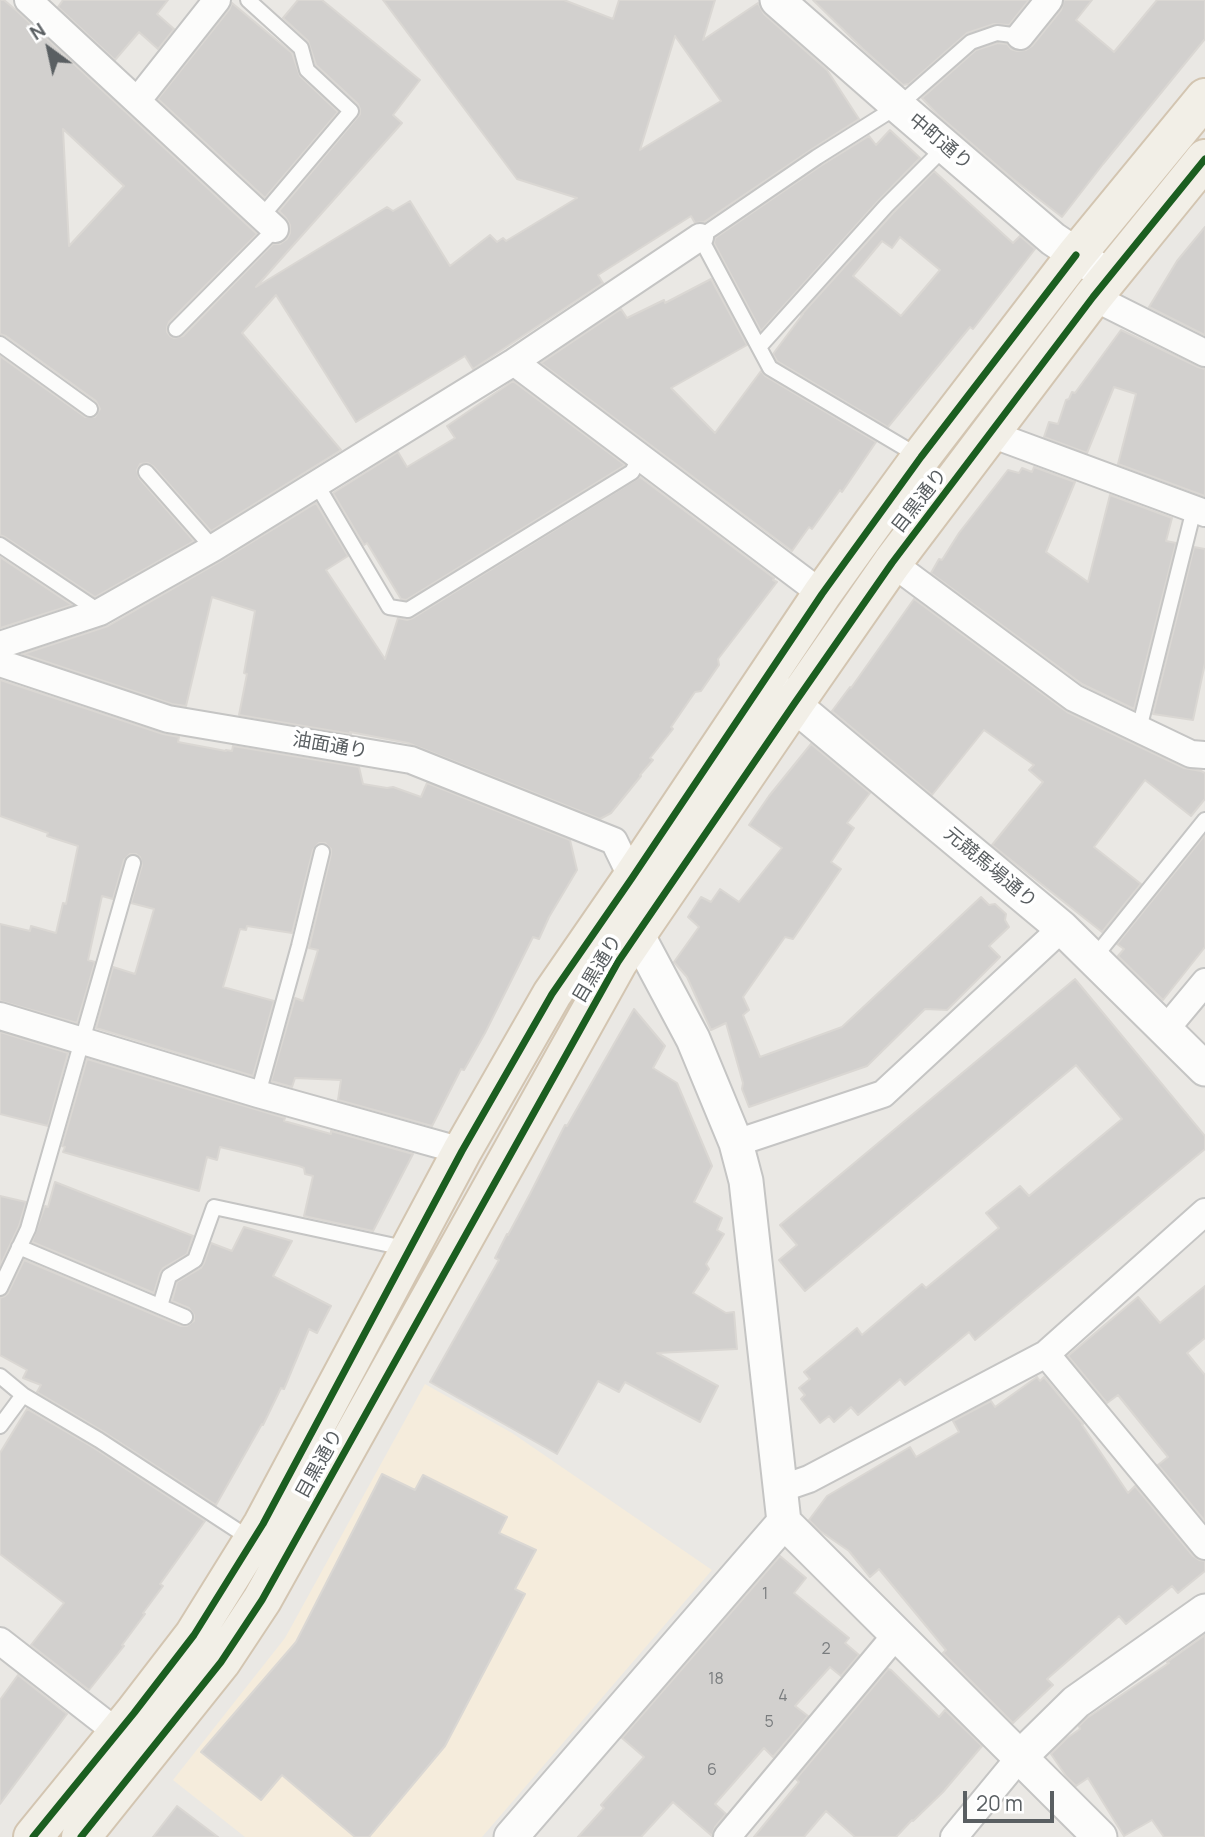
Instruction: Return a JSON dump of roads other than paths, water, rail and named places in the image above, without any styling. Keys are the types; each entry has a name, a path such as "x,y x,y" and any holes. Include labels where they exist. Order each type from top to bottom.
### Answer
{"main road":[{"name":"目黒通り","path":"33,1837 194,1635 253,1540 462,1152 552,994 822,594 921,457 1076,255 1205,98"},
{"name":"目黒通り","path":"81,1837 221,1662 262,1600 618,962 892,563 1101,287 1205,159"}],"street":[{"path":"27,0 269,223"},
{"path":"137,101 217,0"},
{"name":"中町通り","path":"778,0 945,147 1053,239 1076,255 1101,287"},
{"path":"1020,36 1049,0"},
{"path":"0,645 100,612 213,548 514,362 700,237"},
{"path":"1101,287 1205,353"},
{"path":"514,362 822,594"},
{"path":"991,434 1199,511"},
{"path":"892,563 1074,698 1191,754 1204,752"},
{"name":"油面通り","path":"0,663 168,719 411,760 614,841 632,878"},
{"name":"元競馬場通り","path":"764,680 1062,928 1205,1069"},
{"path":"632,878 637,934 693,1040 736,1143 746,1181 783,1522 1100,1837"},
{"path":"736,1143 883,1094 1062,928"},
{"path":"1165,1030 1205,982"},
{"path":"0,1016 462,1152"},
{"path":"780,1489 809,1479 1046,1354 1205,1212"},
{"path":"1046,1354 1205,1546"},
{"path":"511,1837 783,1522"},
{"path":"954,1837 1020,1757 1076,1702 1205,1611"},
{"path":"727,1837 896,1636"},
{"path":"0,1641 118,1733"}],"lane":[{"path":"176,329 269,223 351,111 307,70 301,48 248,0"},
{"path":"921,457 770,368 700,237 817,157 898,106 971,42 998,33 1020,36"},
{"path":"759,347 886,206 945,147"},
{"path":"0,344 90,409"},
{"path":"317,485 388,607 408,610 632,472 640,457"},
{"path":"146,472 213,548"},
{"path":"1139,729 1199,511"},
{"path":"0,545 100,612"},
{"path":"1093,959 1205,820"},
{"path":"258,1094 322,852"},
{"path":"0,1288 28,1229 133,863"},
{"path":"160,1306 169,1276 195,1260 214,1207 410,1250"},
{"path":"19,1247 185,1317"},
{"path":"0,1376 23,1395 99,1440 253,1540"},
{"path":"0,1426 23,1395"}]}
